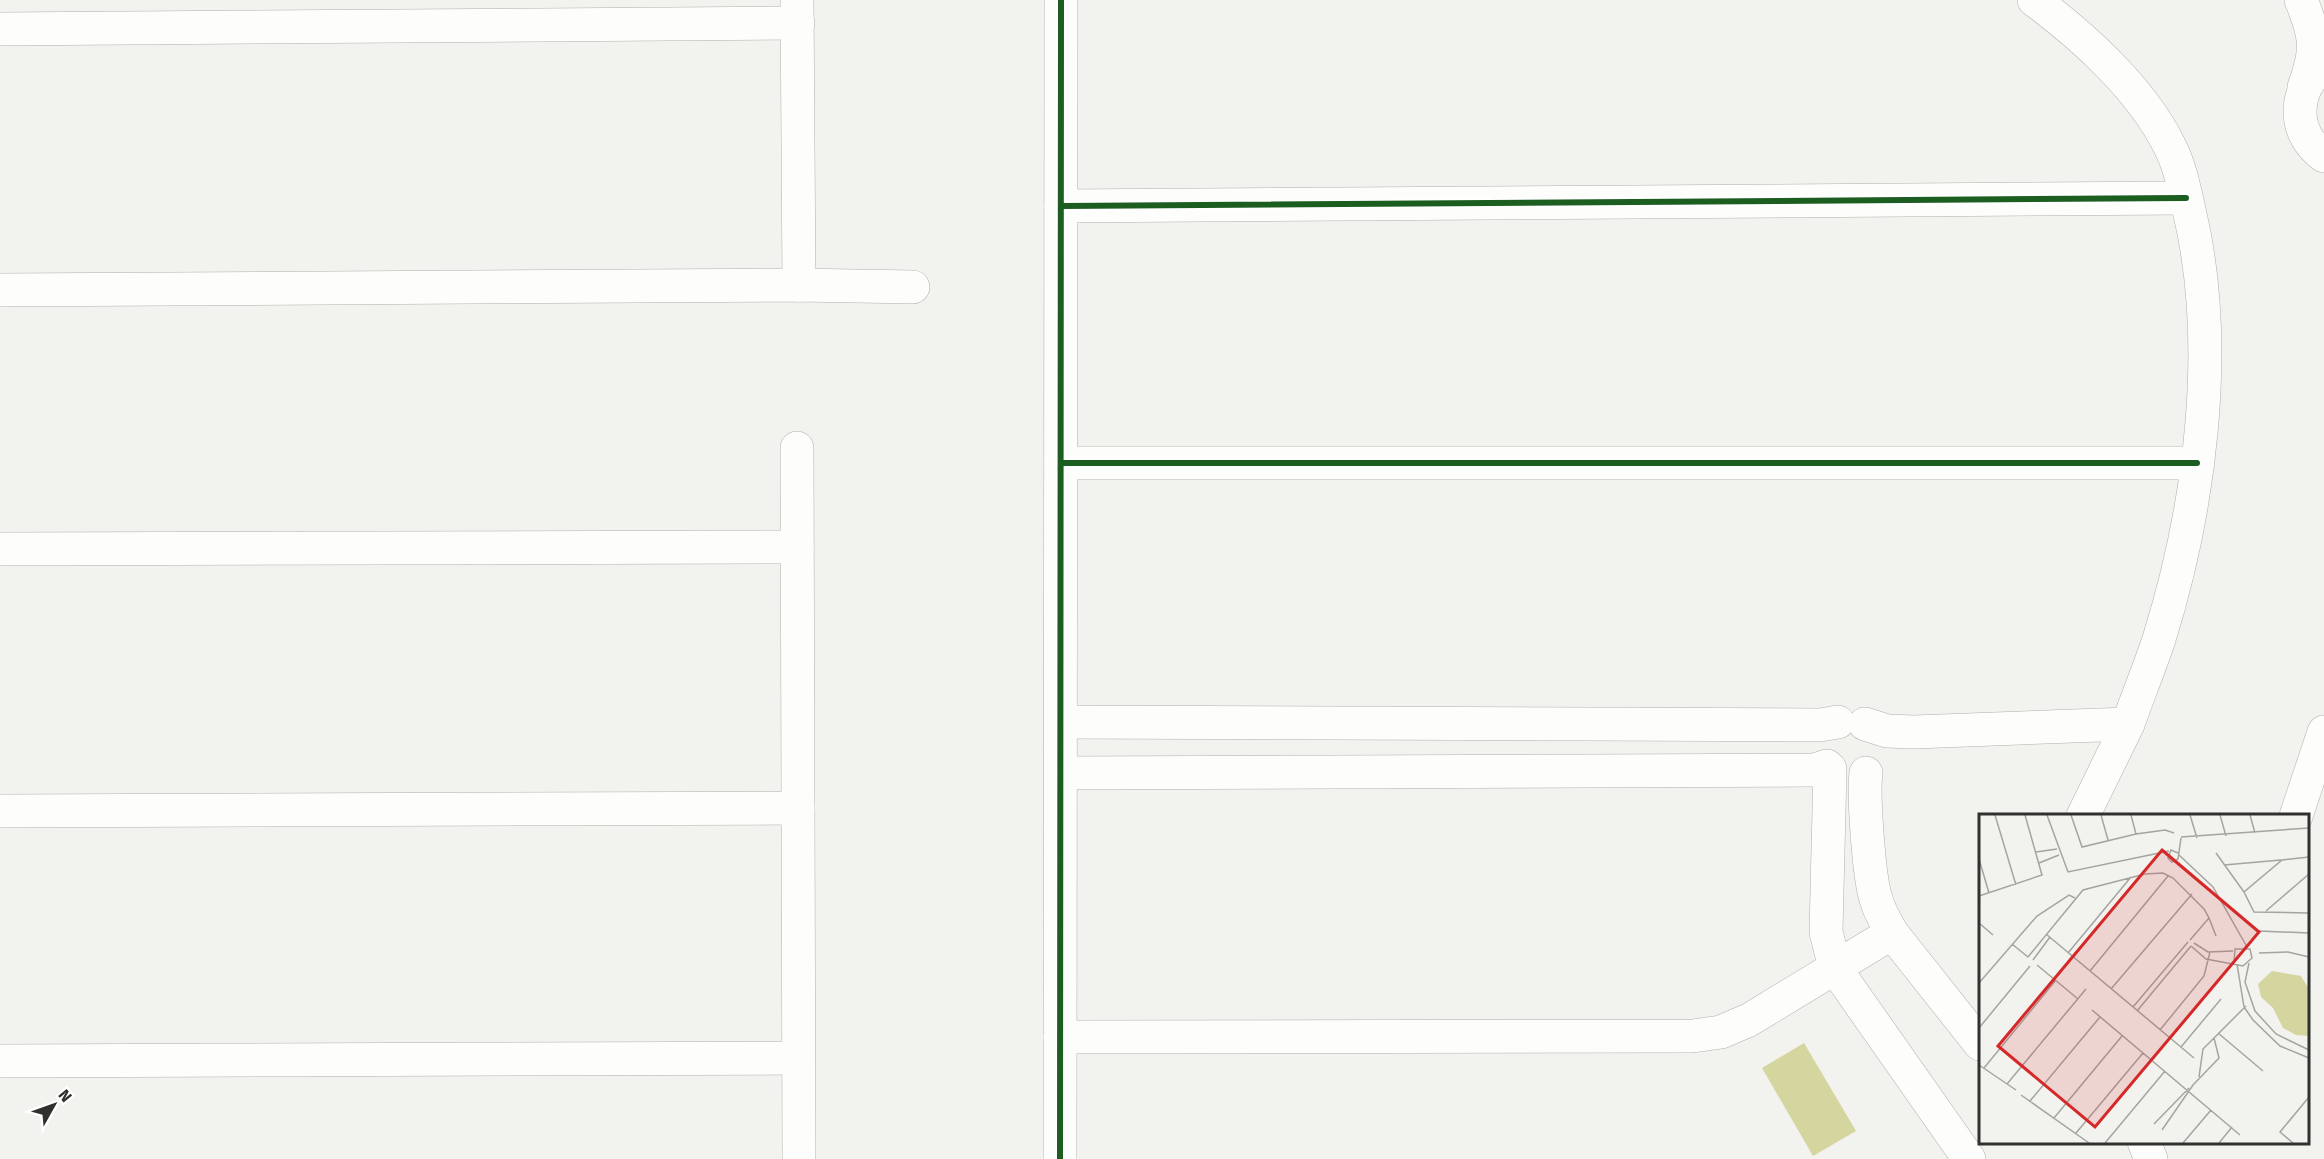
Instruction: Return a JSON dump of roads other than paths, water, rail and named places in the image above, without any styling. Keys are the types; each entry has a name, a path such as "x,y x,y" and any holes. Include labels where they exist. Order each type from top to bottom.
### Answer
{"street":[{"path":"1060,1159 1061,0"},
{"path":"2034,0 2063,21 2143,104 2170,145 2197,245 2205,316 2203,399 2197,464 2182,549 2159,638 2128,724 2084,814"},
{"path":"2301,0 2324,25"},
{"path":"2301,0 2315,42 2314,76 2299,104 2300,121 2305,136 2324,156"},
{"path":"0,29 797,12 799,285"},
{"path":"1061,206 2186,198"},
{"path":"0,290 799,285 912,287"},
{"path":"797,448 799,1159"},
{"path":"1061,463 2197,464"},
{"path":"0,549 797,548"},
{"path":"1061,722 1820,725 1851,723 1887,731 1914,732 2128,724"},
{"path":"1441,723 1442,771"},
{"path":"1851,723 1825,735 1821,744 1821,753 1828,767 1837,775 1847,777 1869,770 1893,744 1914,732"},
{"path":"1851,723 1877,738 1879,748 1869,770 1875,898 1892,933 1979,1043"},
{"path":"2297,814 2324,732"},
{"path":"1061,772 1815,770 1828,767"},
{"path":"1828,767 1826,932 1835,968 1970,1159"},
{"path":"0,811 798,808"},
{"path":"1826,900 1875,898"},
{"path":"1060,1037 1693,1036 1720,1032 1749,1020 1892,933"},
{"path":"0,1061 798,1058"},
{"path":"1970,1159 1979,1137"}]}
